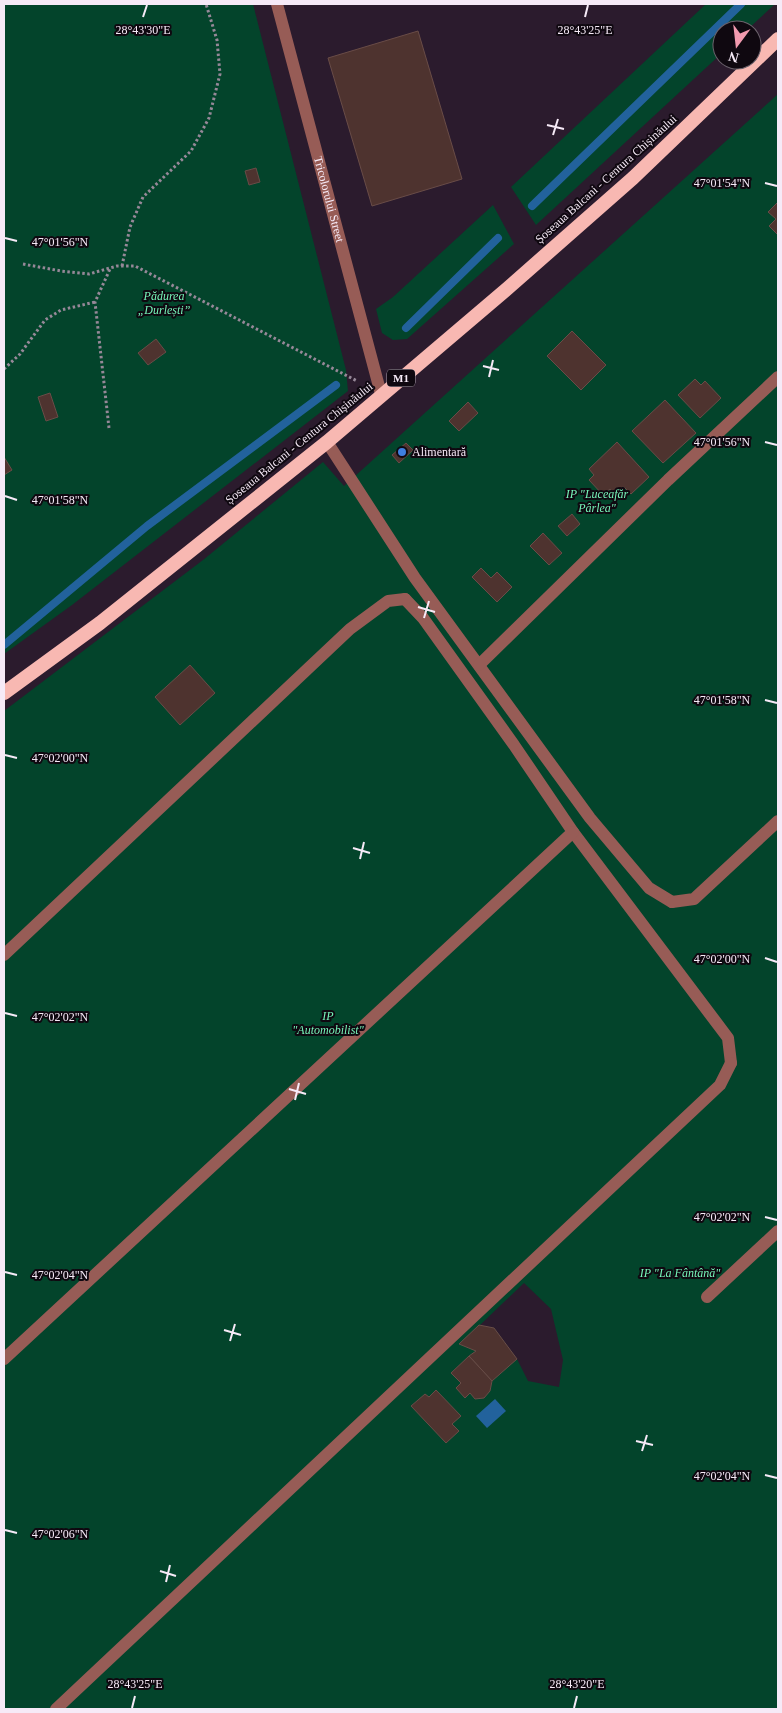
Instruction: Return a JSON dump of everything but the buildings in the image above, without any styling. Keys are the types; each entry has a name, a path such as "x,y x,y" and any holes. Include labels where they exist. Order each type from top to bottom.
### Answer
{"highway":[{"name":"Șoseaua Balcani - Centura Chișinăului","path":"4,693 100,623 327,442 381,394 508,288 633,178 778,39"}],"street":[{"name":"Tricolorului Street","path":"277,4 381,394"},
{"path":"479,665 668,480 778,377"},
{"path":"327,442 415,578 590,818 648,888 672,902 694,899 778,821"},
{"path":"4,955 350,629 388,601 405,599 423,618 514,744 573,832 728,1038 731,1063 720,1085 56,1709"},
{"path":"4,1359 573,832"},
{"path":"707,1297 778,1231"}],"path":[{"path":"122,266 130,227 143,197 191,151 209,118 220,74 217,40 206,4"},
{"path":"23,264 61,272 90,274 110,268 135,266 381,394"},
{"path":"109,428 95,302 110,268"},
{"path":"4,368 20,354 45,320 61,310 95,302"}],"green space":[{"name":"Pădurea „Durlești”","path":"4,4 253,4 346,370 348,391 72,605 4,654"},
{"path":"706,4 775,4 758,20 712,20 712,62 536,225 511,187"},
{"path":"778,94 778,1709 4,1709 4,711 203,560 323,462 344,486","holes":["524,1283 551,1309 563,1360 559,1387 528,1381 517,1359 494,1328 480,1325"]},
{"path":"493,205 514,244 407,339 393,340 382,333 376,309 393,297"}],"water":[{"path":"495,1399 506,1411 487,1428 476,1416"}],"waterway":[{"path":"532,206 741,4"},
{"path":"406,328 498,238"},
{"path":"4,645 147,526 336,385"}],"place":[{"name":"Alimentară","path":"402,452"}],"park label":[{"name":"IP \"Luceafăr Pârlea\"","path":"597,501"},
{"name":"IP \"Automobilist\"","path":"328,1023"},
{"name":"IP \"La Fântână\"","path":"680,1273"}]}
